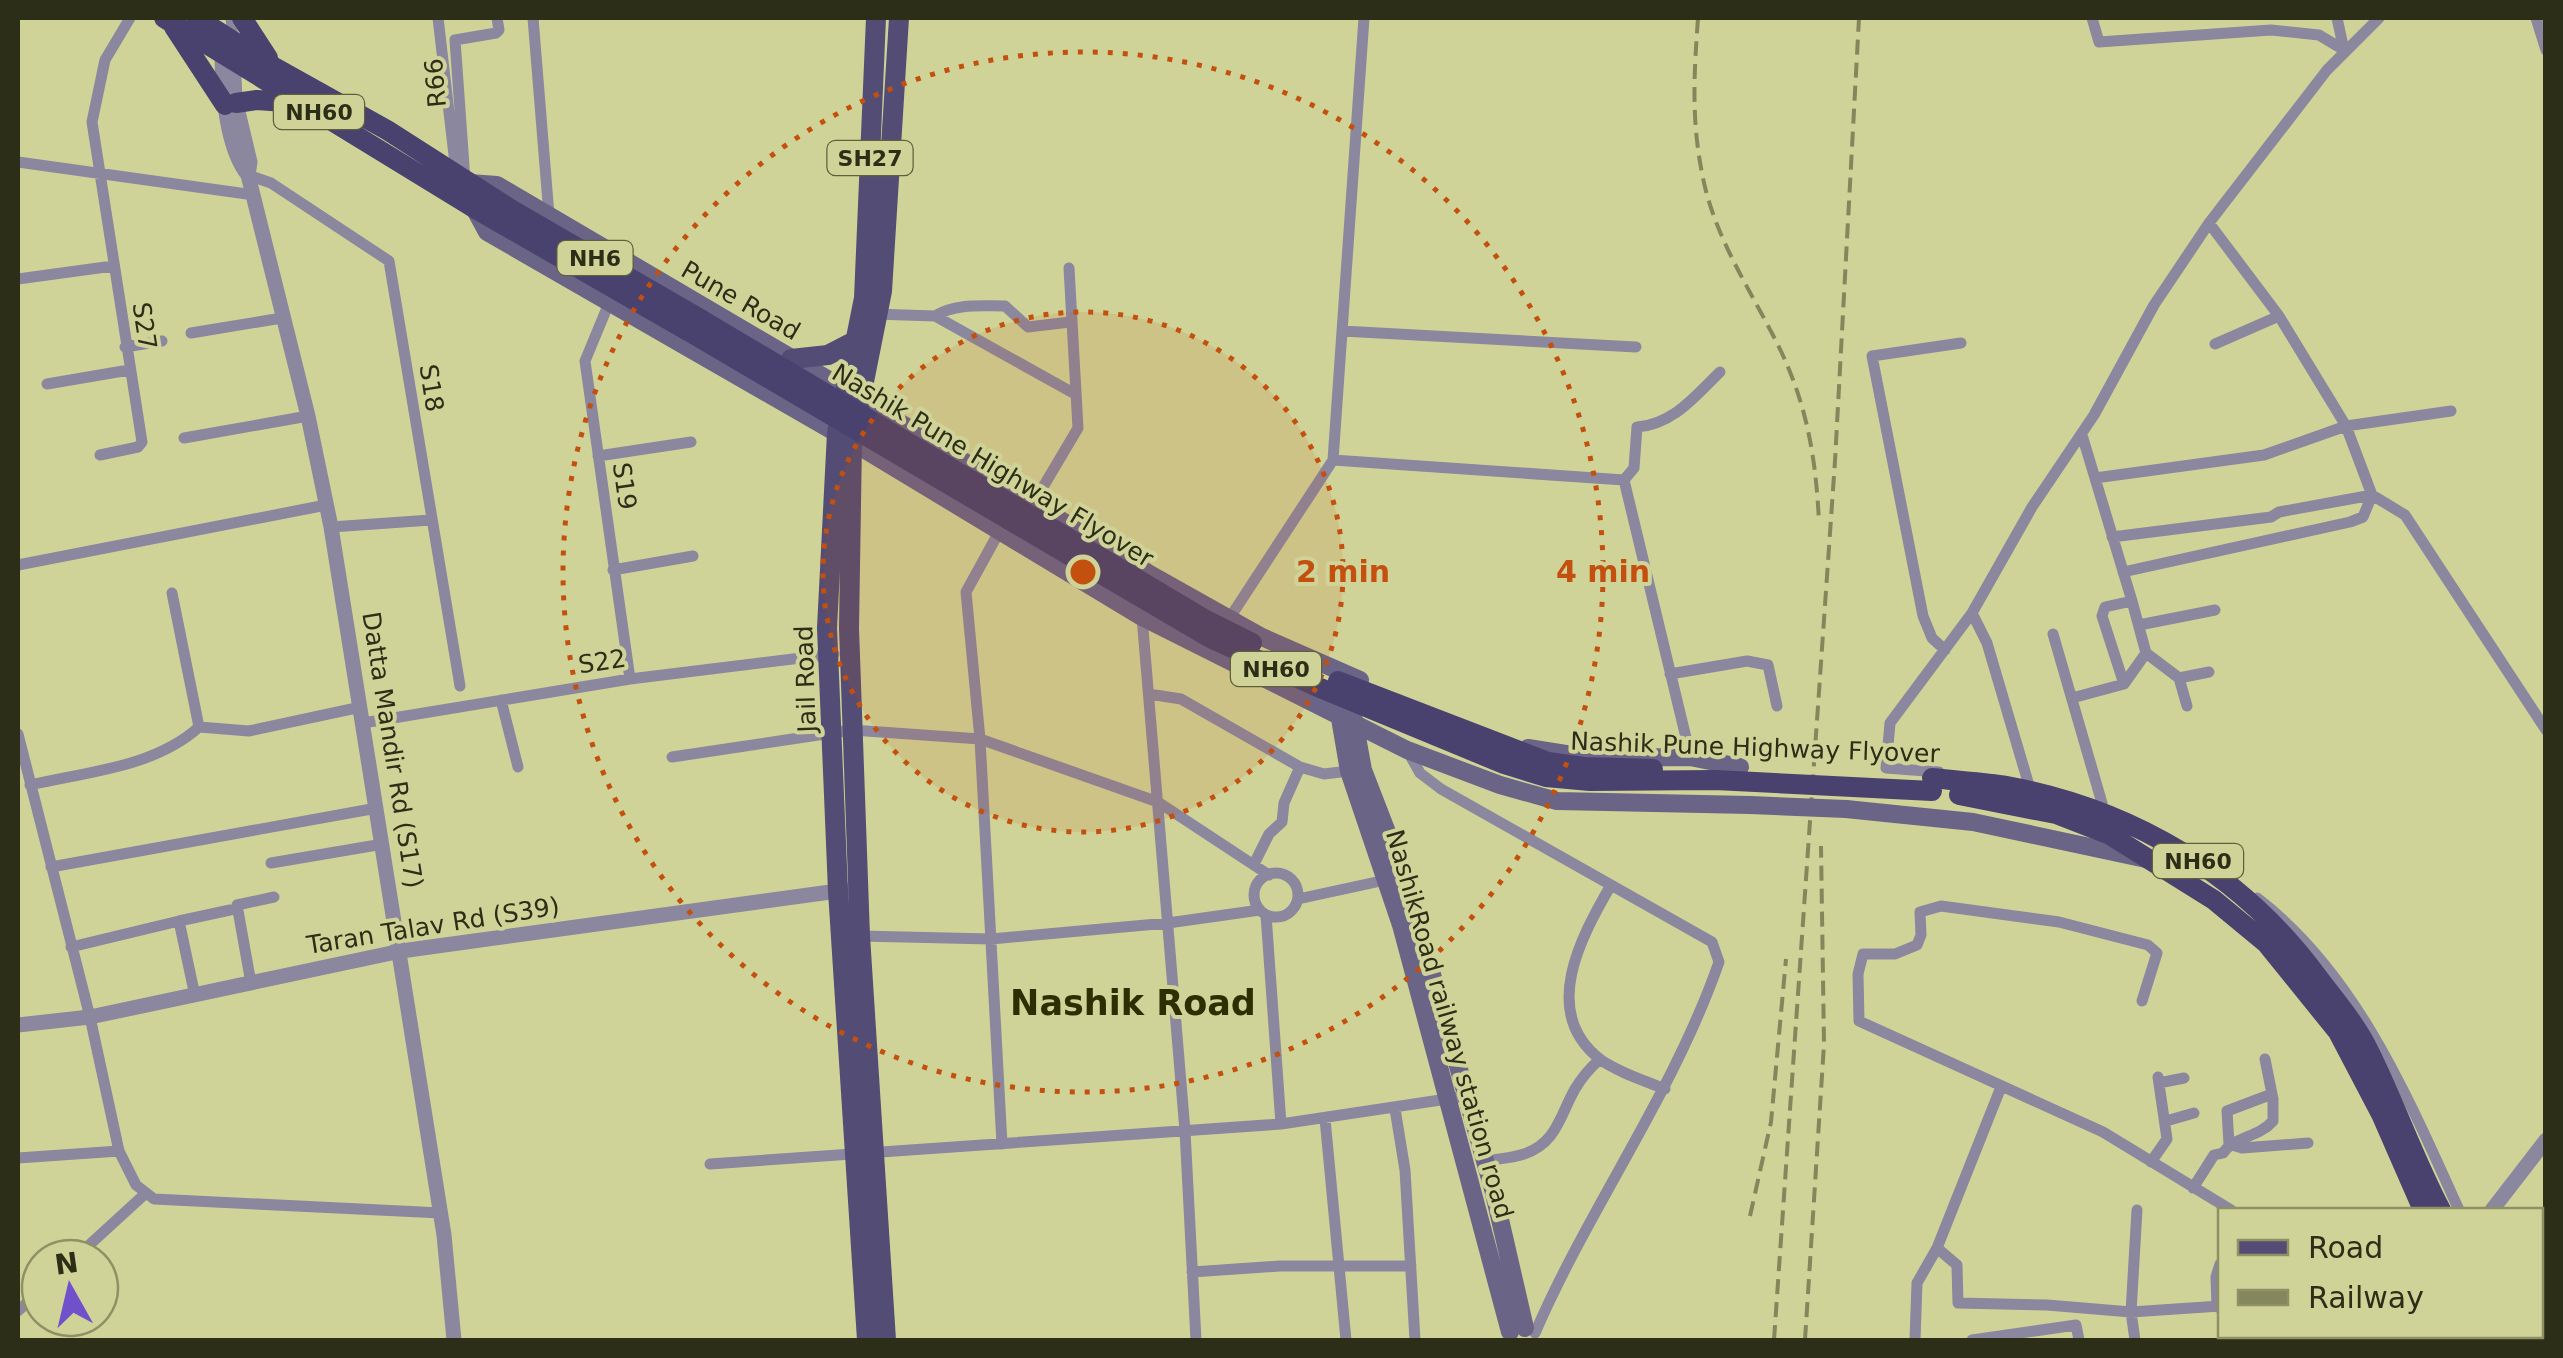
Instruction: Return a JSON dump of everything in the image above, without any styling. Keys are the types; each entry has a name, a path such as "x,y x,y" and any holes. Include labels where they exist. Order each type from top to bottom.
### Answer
{"highway":[{"name":"NH60","path":"197,18 227,37 304,104 474,208"},
{"path":"242,18 274,66"},
{"name":"NH60","path":"167,20 227,37"},
{"path":"167,20 231,104 257,100 304,104"},
{"name":"NH6","path":"227,37 464,179"},
{"name":"Nashik Pune Highway Flyover","path":"464,179 695,326 1210,638 1313,686 1504,764 1546,777 1590,781 2007,786 2130,823 2187,854 2238,890 2294,944 2368,1048 2440,1208"},
{"name":"Nashik Pune Highway Flyover","path":"474,208 695,326 1206,620 1274,655 1548,762 1632,769 1740,767 1932,785 2056,814 2110,835 2214,900 2266,943 2302,983 2338,1032 2422,1208"}],"main road":[{"name":"Jail Road","path":"876,18 873,318 844,438 839,653 848,890 865,1155 886,1340"},
{"path":"873,318 899,18"},
{"name":"Pune Road","path":"464,179 497,185 1229,619 1342,672 1528,748 1591,758 1689,751 1740,767"},
{"path":"474,208 487,232 844,438 1142,617 1407,750 1500,785 1557,801 1846,809 1973,822 2148,860"},
{"name":"Jail Road","path":"853,394 857,340 873,318"},
{"path":"791,359 828,354 857,340"},
{"path":"1342,672 1346,719 1485,1161 1523,1335"},
{"name":"NashikRoad railway station road","path":"1346,719 1348,770 1396,878 1447,1099 1523,1335"},
{"name":"Jail Road","path":"848,890 860,936 866,1340"}],"street":[{"name":"S27","path":"100,455 142,445 92,122 105,60 130,18"},
{"path":"438,18 448,41 464,179"},
{"name":"R66","path":"448,41 496,33 497,18"},
{"path":"533,18 548,215"},
{"path":"1229,619 1333,460 1364,18"},
{"path":"2092,18 2099,42 2272,30 2319,36 2344,50"},
{"path":"2337,18 2344,50"},
{"path":"2380,18 2344,50 2209,223 2154,305 2082,435 2032,508 1972,612 1890,723 1886,768 2028,782 2102,803 2207,860 2272,909 2325,966 2368,1027 2406,1094 2458,1208"},
{"path":"2540,24 2546,50"},
{"name":"Datta Mandir Rd (S17)","path":"227,37 231,104 250,162 248,175 308,416 331,528 441,1213 454,1340"},
{"path":"18,162 254,196"},
{"name":"S18","path":"248,175 271,184 389,261 460,686"},
{"path":"2209,223 2280,316 2346,426 2372,495 2405,515 2546,730"},
{"path":"18,279 112,266"},
{"path":"1034,504 1078,428 1069,268"},
{"name":"S19","path":"608,302 585,361 630,678"},
{"path":"873,318 935,316 967,306 1005,306 1028,326 1070,322"},
{"path":"935,316 1075,394"},
{"path":"2215,344 2280,316"},
{"path":"191,333 282,318"},
{"path":"1342,332 1636,347"},
{"path":"126,347 162,341"},
{"path":"1944,650 1932,638 1924,616 1872,356 1960,342"},
{"path":"48,384 129,370"},
{"path":"1624,480 1634,468 1637,427 1652,426 1679,411 1720,372"},
{"path":"2095,478 2264,455 2346,426 2451,411"},
{"path":"184,438 308,416"},
{"path":"2082,435 2146,653 2179,678 2187,706"},
{"path":"598,456 691,442"},
{"path":"1333,460 1624,480"},
{"path":"1624,480 1689,751"},
{"path":"2112,538 2270,517 2372,495"},
{"path":"2123,572 2350,522 2363,517 2372,495"},
{"path":"18,564 326,505"},
{"path":"331,528 431,520"},
{"path":"999,532 966,592 980,739 1002,1144"},
{"path":"614,570 693,556"},
{"path":"30,785 149,758 184,742 199,727 172,593"},
{"path":"2124,684 2102,616 2105,607 2132,601"},
{"path":"2139,625 2215,610"},
{"path":"1972,612 1987,644 2028,782"},
{"path":"1142,617 1185,1131 1196,1340"},
{"path":"2054,634 2102,803"},
{"name":"S22","path":"199,727 249,732 839,653"},
{"path":"2072,698 2124,684 2146,653"},
{"path":"1670,674 1747,660 1768,664 1777,706"},
{"path":"2179,678 2209,672"},
{"path":"1149,694 1181,699 1300,767 1324,774 1348,770"},
{"path":"501,700 518,767"},
{"path":"672,757 842,731 980,739 1158,802 1269,875 1282,874 1292,881 1298,899"},
{"path":"18,734 90,1016 118,1151 136,1185 154,1199 441,1213"},
{"path":"1407,750 1420,773 1441,789 1712,942 1718,962 1665,1089 1523,1335"},
{"path":"1254,864 1269,834 1282,822 1284,803 1300,767"},
{"path":"51,867 377,808"},
{"path":"271,863 383,844"},
{"path":"1269,875 1255,891 1263,912 1281,1124"},
{"path":"860,936 991,938 1263,912 1286,915 1298,899 1396,878"},
{"path":"1611,885 1588,926 1568,985 1568,1004 1577,1031 1600,1059 1665,1089"},
{"name":"Taran Talav Rd (S39)","path":"18,1024 90,1016 401,951 848,890"},
{"path":"251,983 237,904 274,897"},
{"path":"2142,1002 2157,954 2148,944 2058,922 1941,906 1920,912 1921,935 1917,945 1906,952 1863,954 1858,974 1860,1021 2103,1132 2227,1208"},
{"path":"71,946 230,910"},
{"path":"178,921 194,996"},
{"path":"1485,1161 1524,1154 1552,1136 1573,1092 1600,1059"},
{"path":"2229,1144 2272,1123 2272,1094 2265,1059"},
{"path":"2151,1162 2168,1139 2158,1080 2184,1078"},
{"path":"1915,1340 1916,1283 1937,1248 2001,1087"},
{"path":"2193,1188 2211,1158 2223,1154 2229,1144 2227,1112 2272,1094"},
{"path":"710,1164 1281,1124 1467,1096"},
{"path":"1395,1109 1405,1170 1415,1340"},
{"path":"2166,1120 2194,1113"},
{"path":"1325,1120 1346,1340"},
{"path":"2494,1208 2546,1140"},
{"path":"2229,1144 2242,1148 2308,1143"},
{"path":"18,1158 118,1151"},
{"path":"97,1238 146,1193"},
{"path":"2134,1340 2131,1312 2138,1210"},
{"path":"1937,1248 1957,1265 1958,1302 2131,1312 2218,1307"},
{"path":"1192,1272 1280,1266 1411,1266"},
{"path":"2218,1270 2218,1297"},
{"path":"1972,1340 2018,1337 2076,1325 2079,1340"}],"railway":[{"path":"1698,18 1695,117 1703,178 1725,243 1778,345 1796,389 1812,454 1819,523"},
{"path":"1774,1340 1835,461 1859,18"},
{"path":"1805,1340 1824,1044 1821,846"},
{"path":"1750,1216 1771,1122 1786,959"}],"district":[{"name":"Nashik Road","path":"1133,1003"}]}
